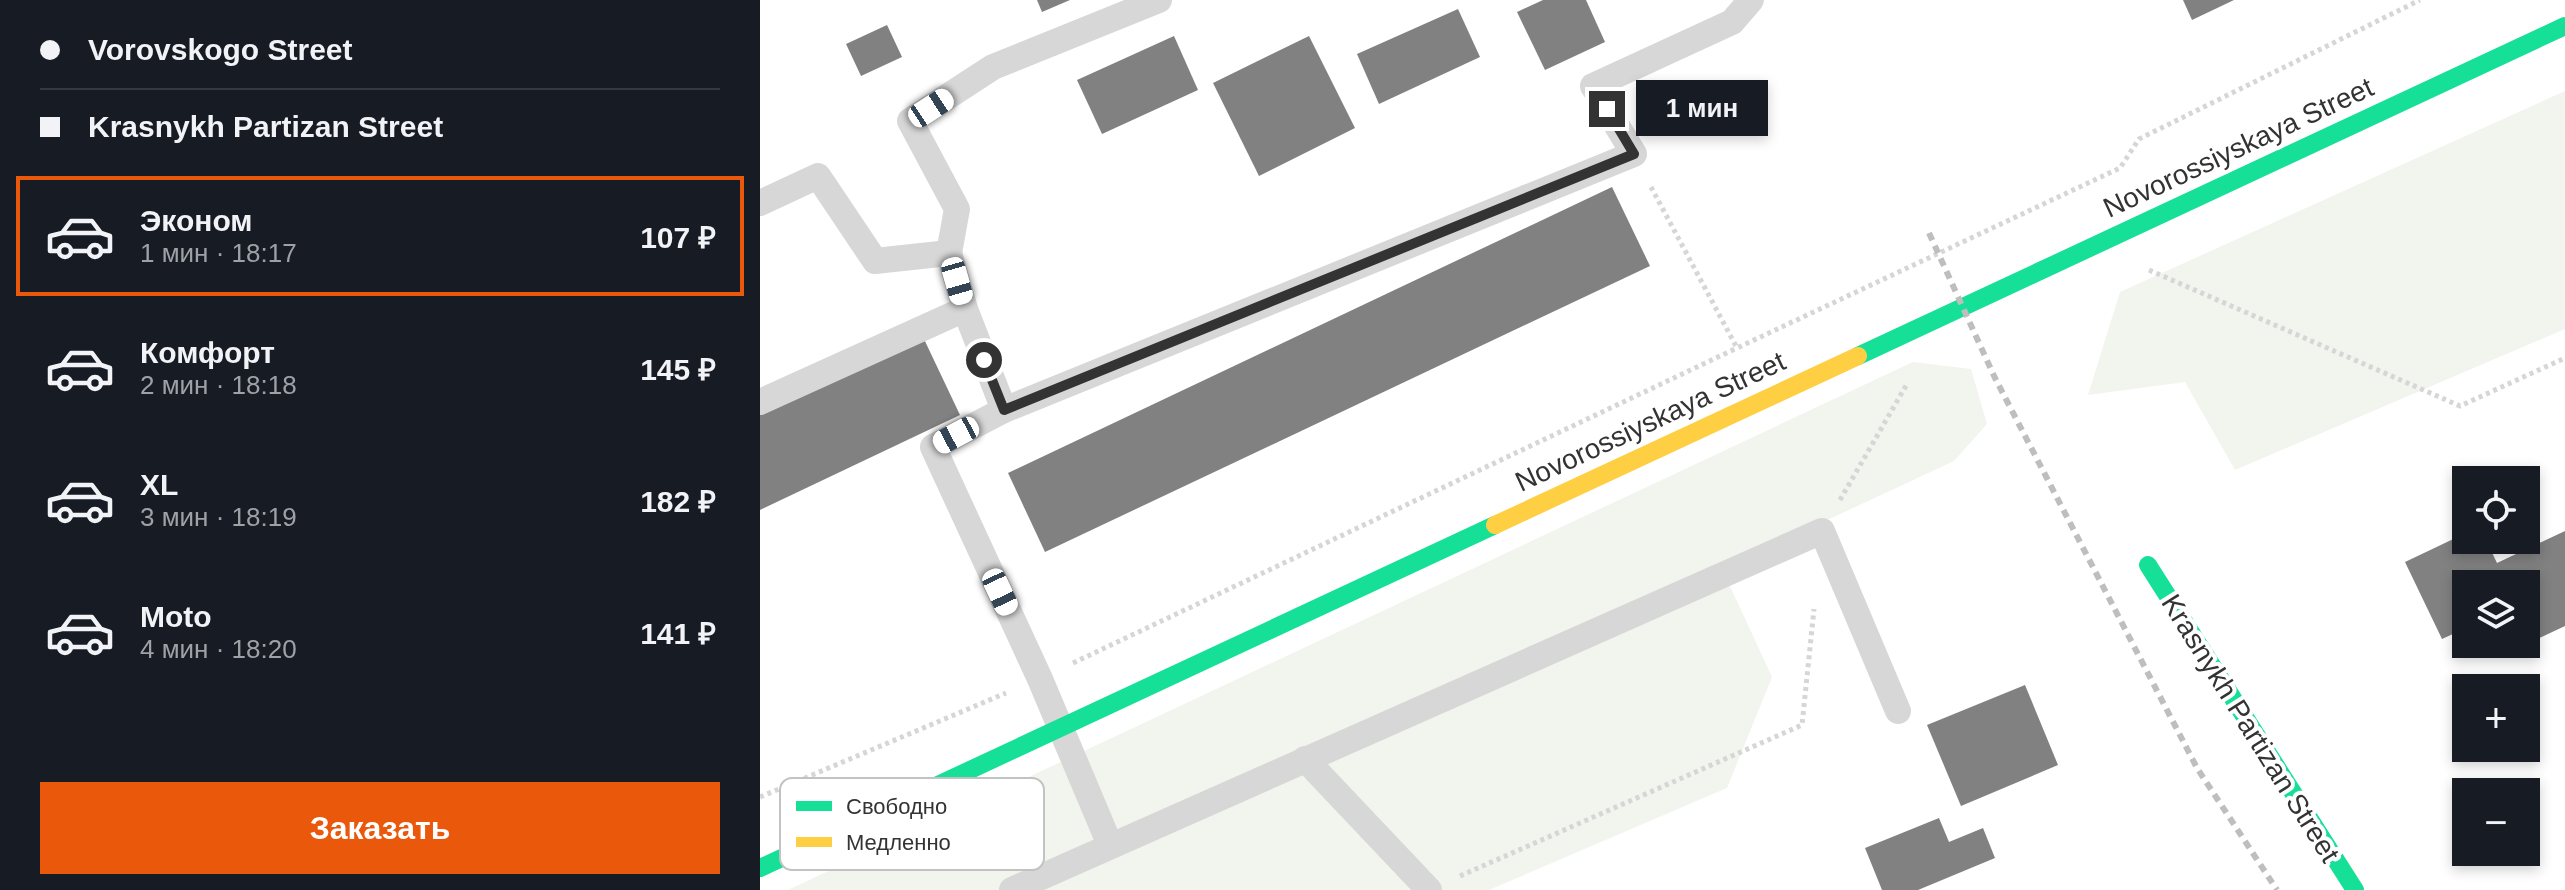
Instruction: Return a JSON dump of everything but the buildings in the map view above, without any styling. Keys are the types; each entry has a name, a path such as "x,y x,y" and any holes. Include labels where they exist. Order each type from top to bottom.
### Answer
{"main road":[{"name":"Novorossiyskaya Street","path":"951,778 2565,26"},
{"name":"Krasnykh Partizan Street","path":"2148,565 2355,890"},
{"name":"Novorossiyskaya Street","path":"760,868 780,859"}],"lane":[{"path":"1004,410 965,309 949,253 957,209 910,121 993,67 1159,0"},
{"path":"1110,845 1040,679 933,447 1004,410 1634,154 1593,86 1732,22 1751,0"},
{"path":"760,203 818,176 875,261 949,253"},
{"path":"760,402 965,309"},
{"path":"1012,890 1822,531 1898,711"},
{"path":"1305,759 1429,890"}],"path":[{"path":"805,778 1040,679 2120,168 2139,139 2420,0"},
{"path":"1634,154 1737,348"},
{"path":"2148,270 2460,406 2565,358"},
{"path":"1822,531 1914,373"},
{"path":"1429,890 1802,725 1814,606"},
{"path":"760,797 780,789"}],"shaded area":[{"path":"2565,91 2565,329 2235,470 2185,382 2088,395 2120,292"},
{"path":"1913,362 1971,369 1987,424 1954,461 1722,569 1772,677 1727,788 1489,890 788,890 831,870 1044,870 1044,778 1027,778"}],"railway":[{"path":"1929,233 1995,378 2197,768 2277,890"}],"traffic: fast":[{"path":"1858,356 2565,26"},
{"path":"953,778 1495,525"},
{"path":"2148,565 2355,890"},
{"path":"760,868 780,859"}],"traffic: slow":[{"path":"1495,525 1858,356"}],"route":[{"path":"984,360 1004,410 1634,154 1607,109"}]}
